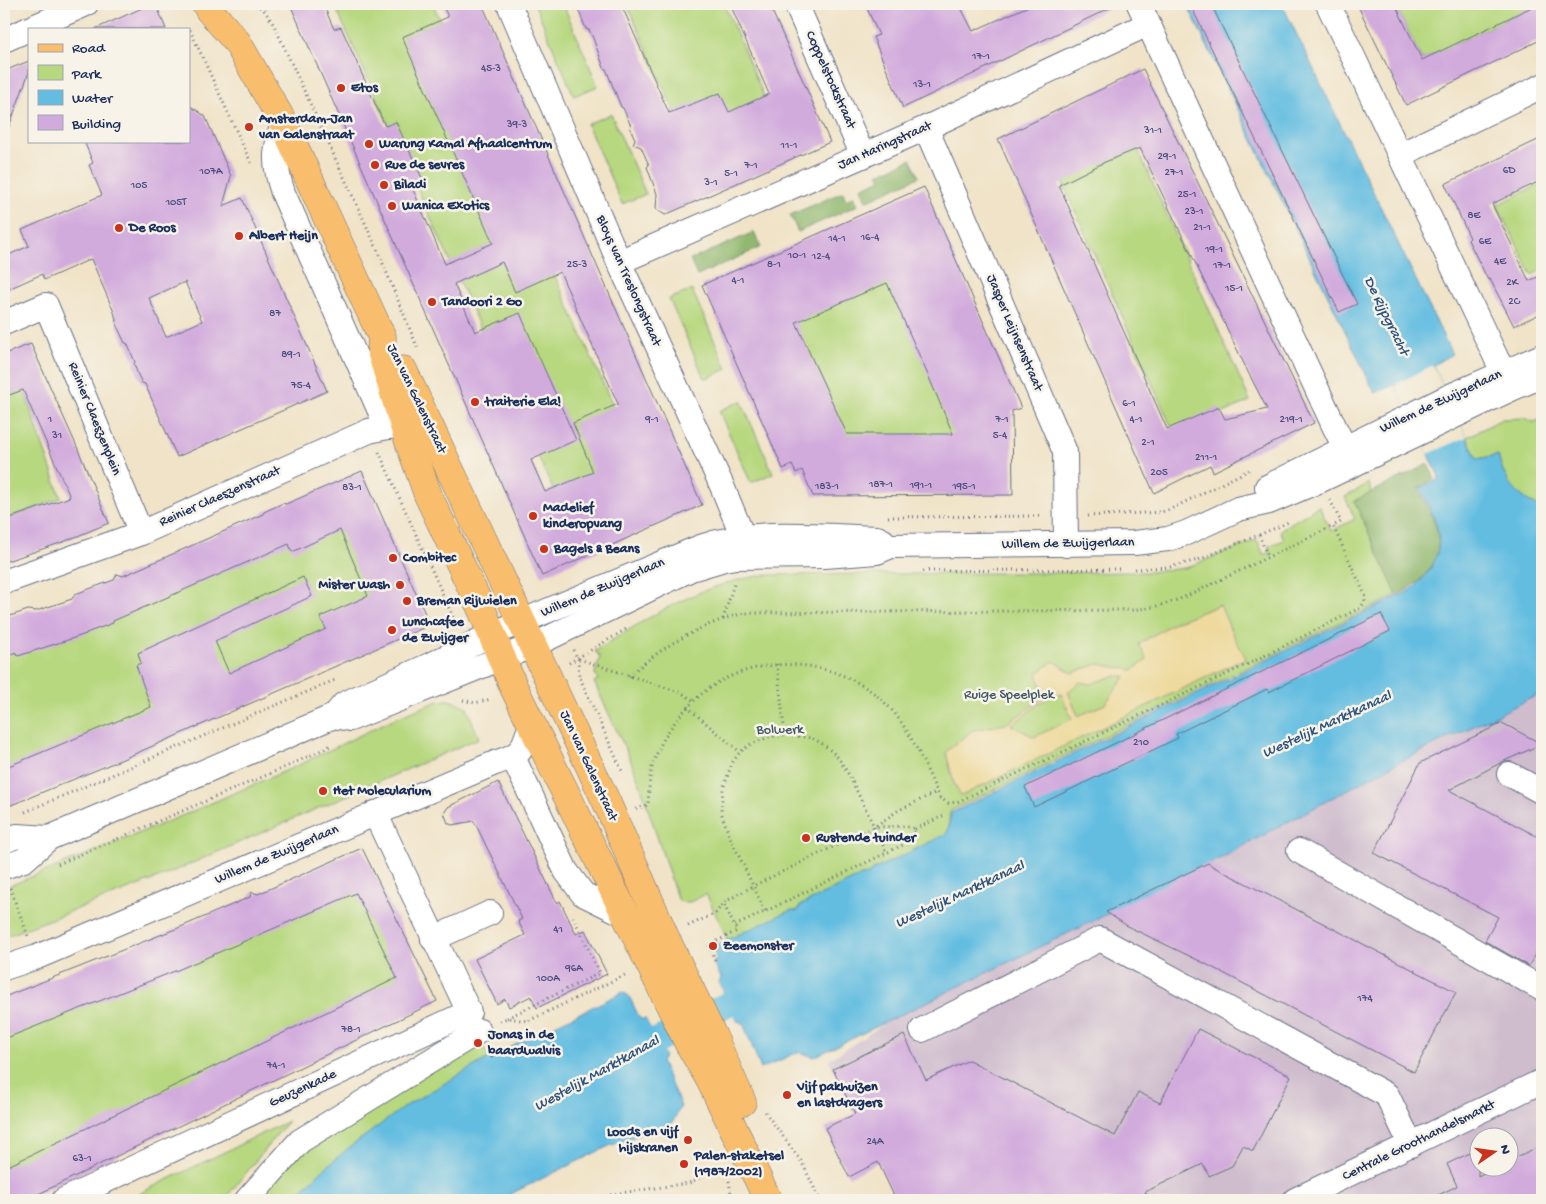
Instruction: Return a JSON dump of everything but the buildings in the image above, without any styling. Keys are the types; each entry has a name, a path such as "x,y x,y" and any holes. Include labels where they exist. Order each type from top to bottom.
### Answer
{"main road":[{"name":"Jan van Galenstraat","path":"206,4 237,42 283,122 382,337 381,351 396,426 531,724 650,963 682,1001"},
{"name":"Jan van Galenstraat","path":"226,4 237,42"},
{"name":"Jan van Galenstraat","path":"382,337 390,340 606,803 666,939 682,1001 700,1039 710,1080 768,1200"},
{"name":"Jan van Galenstraat","path":"700,1039 726,1069 788,1200"}],"street":[{"path":"31,28 86,4"},
{"name":"Bloys van Treslongstraat","path":"509,4 619,262 725,494 744,556"},
{"name":"Coppelstockstraat","path":"796,4 863,156"},
{"path":"1328,4 1507,381"},
{"path":"1143,14 1349,456"},
{"name":"Jan Haringstraat","path":"619,262 926,128 1143,14"},
{"path":"4,40 28,29"},
{"path":"1400,155 1542,86"},
{"name":"Jan van Galenstraat","path":"283,122 275,148 276,171 284,193 396,426"},
{"name":"Jasper Leijnsenstraat","path":"926,128 1066,452 1066,545"},
{"name":"Reinier Claeszenplein","path":"4,323 46,304 141,533"},
{"name":"Willem de Zwijgerlaan","path":"1238,509 1263,490 1349,456 1507,381 1542,356"},
{"name":"Willem de Zwijgerlaan","path":"1507,381 1542,376"},
{"path":"396,426 425,433 435,439"},
{"name":"Reinier Claeszenstraat","path":"4,582 141,533 369,431 396,426"},
{"name":"Willem de Zwijgerlaan","path":"6,866 24,860 48,838 334,716 350,719 497,646 691,569 724,558 744,556 806,535 877,538 891,546 1066,545 1161,541 1186,533 1238,509 1269,502 1321,480 1349,456"},
{"path":"531,724 523,748 513,757 566,871 583,894 626,915"},
{"name":"Willem de Zwijgerlaan","path":"4,968 37,958 495,762 513,757"},
{"path":"1509,774 1542,792"},
{"path":"248,1200 300,1141 474,1022 433,939 375,813"},
{"name":"Willem de Zwijgerlaan","path":"4,841 17,836 48,838"},
{"path":"1299,851 1542,989"},
{"path":"433,939 490,913"},
{"path":"922,1030 1100,939 1387,1094 1411,1145"},
{"name":"Geuzenkade","path":"64,1200 474,1022"},
{"name":"Centrale Groothandelsmarkt","path":"1295,1200 1542,1081"}],"path":[{"name":"Jan van Galenstraat","path":"256,4 264,10 274,25 377,249 421,357"},
{"path":"883,517 1066,516 1161,512 1171,509 1250,470"},
{"path":"629,676 643,662 706,626 745,613 1142,609 1173,602 1341,522 1321,480"},
{"path":"1133,569 1170,567 1198,560 1278,527 1295,517"},
{"path":"636,809 648,806 649,782 654,760 671,728 694,701 706,690 723,680 755,668 777,664 795,664 823,668 850,678 873,692 896,714 906,728 940,798 948,803 957,802 1237,669 1360,608 1366,597 1333,526"},
{"path":"1259,535 1268,557"},
{"path":"723,619 744,556"},
{"path":"914,572 1123,569"},
{"path":"444,630 455,623"},
{"path":"632,625 578,659 682,693 694,701"},
{"path":"777,664 785,735"},
{"path":"21,814 337,679"},
{"path":"475,703 491,700"},
{"path":"688,708 740,752"},
{"path":"765,911 729,835 721,812 723,788 732,763 740,752 751,744 769,737 785,735 812,738 823,744 837,756 849,775 887,853"},
{"path":"52,866 288,766 340,741"},
{"path":"684,928 716,913 724,903 753,886 874,827 899,810 937,792"},
{"path":"735,926 911,841 915,830 943,816"},
{"path":"874,827 905,826 915,830"},
{"path":"6,866 8,883 37,958"},
{"path":"715,960 709,944 737,931 724,903"},
{"path":"508,1018 600,972 573,915"},
{"path":"474,1022 508,1018 528,1022 650,963"},
{"path":"495,1056 504,1051"},
{"path":"763,1110 801,1161 820,1200"},
{"path":"592,1200 614,1194 689,1183 727,1164"}],"shaded area":[{"path":"1542,676 1542,1200 897,1200 829,1060 1065,905"}],"green space":[{"path":"334,4 433,4 646,479 565,516"},
{"path":"563,4 598,86 574,96 535,5"},
{"path":"627,4 724,4 773,117 693,154"},
{"path":"1395,4 1538,4 1422,60"},
{"path":"611,114 646,194 622,204 587,124"},
{"path":"1126,123 1250,401 1175,435 1051,157"},
{"path":"911,159 919,177 866,201 861,188 881,179 878,174"},
{"path":"1542,183 1542,270 1532,275 1497,205"},
{"path":"843,192 846,200 854,196 858,205 798,232 790,215"},
{"path":"754,232 761,247 697,276 690,260"},
{"path":"902,247 975,449 823,455 758,309"},
{"path":"692,290 727,369 705,379 669,299"},
{"path":"20,379 61,498 4,520 4,385"},
{"path":"741,401 773,473 751,483 719,411"},
{"path":"1524,418 1534,422 1542,419 1542,509 1513,488 1504,474 1498,455 1477,459 1467,437 1502,419"},
{"path":"1428,464 1435,479 1418,488 1435,523 1438,535 1436,557 1425,575 1417,583 1397,595 1354,501"},
{"name":"Bolwerk","path":"1369,483 1371,493 1354,501 1397,595 950,811 948,831 944,835 871,871 869,875 861,876 801,905 797,911 791,910 728,940 706,894 687,902 680,901 677,898 640,784 594,682 598,680 595,673 600,657 595,651 655,614 695,594 717,586 764,575 1151,572 1185,568 1257,540 1264,555 1270,552 1268,546 1284,540 1280,530 1319,506 1331,531 1355,519 1345,497"},
{"path":"354,509 406,608 4,781 4,646"},
{"path":"449,700 466,706 479,738 158,878 4,937 4,888 179,817 299,765 391,720 438,701"},
{"path":"355,876 409,992 4,1191 4,1020"},
{"path":"472,1032 490,1057 368,1133 326,1168 292,1200 256,1200 304,1146"},
{"path":"288,1121 224,1200 126,1200"}],"sand":[{"path":"1220,605 1233,635 1246,658 961,796 954,784 946,752 973,730 1006,724 1045,697 1037,673 1054,661 1072,673 1098,664 1132,670 1147,660 1139,644 1175,622","holes":["1114,676 1126,676 1105,704 1078,716 1068,692 1080,682 1091,684","1061,694 1072,719 1034,737 1011,725 1047,698"]}],"water":[{"name":"De Rijpgracht","path":"1187,4 1282,4 1452,354 1433,365 1477,459 1498,455 1504,474 1513,488 1542,509 1542,693 1393,765 1212,863 814,1057 798,1052 761,1069 743,1023 737,1021 719,983 721,978 713,962 717,959 712,947 791,910 797,911 801,905 861,876 869,875 871,871 944,835 948,831 951,813 1409,591 1424,578 1434,562 1439,544 1438,534 1433,515 1420,488 1438,480 1439,476 1395,385 1375,393"},
{"path":"623,992 629,996 640,1019 646,1019 665,1056 661,1062 681,1106 672,1123 609,1146 498,1200 292,1200 346,1150 404,1107 490,1057"}],"pier":[{"path":"1433,365 1467,437 1428,454 1395,385"},
{"path":"719,983 737,1021 735,1022 717,984"},
{"path":"648,1018 667,1055 665,1056 646,1019"}],"waterway":[{"name":"Westelijk Marktkanaal","path":"626,1056 759,988"}],"place":[{"name":"Etos","path":"341,88"},
{"name":"Amsterdam-Jan van Galenstraat","path":"249,127"},
{"name":"Warung Kamal Afhaalcentrum","path":"369,144"},
{"name":"Rue de sevres","path":"375,165"},
{"name":"Biladi","path":"384,185"},
{"name":"Wanica Exotics","path":"392,206"},
{"name":"De Roos","path":"119,228"},
{"name":"Albert Heijn","path":"239,236"},
{"name":"Tandoori 2 Go","path":"432,302"},
{"name":"traiterie Ela!","path":"475,402"},
{"name":"Madelief kinderopvang","path":"533,516"},
{"name":"Bagels & Beans","path":"544,549"},
{"name":"Combitec","path":"393,558"},
{"name":"Mister Wash","path":"400,585"},
{"name":"Breman Rijwielen","path":"407,601"},
{"name":"Lunchcafee de Zwijger","path":"392,630"},
{"name":"Het Molecularium","path":"323,791"},
{"name":"Rustende tuinder","path":"806,838"},
{"name":"Zeemonster","path":"713,946"},
{"name":"Jonas in de baardwalvis","path":"478,1043"},
{"name":"Vijf pakhuizen en lastdragers","path":"787,1095"},
{"name":"Loods en vijf hijskranen","path":"688,1140"},
{"name":"Palen-staketsel (1987/2002)","path":"684,1164"}],"park label":[{"name":"Ruige Speelplek","path":"1009,695"}]}
